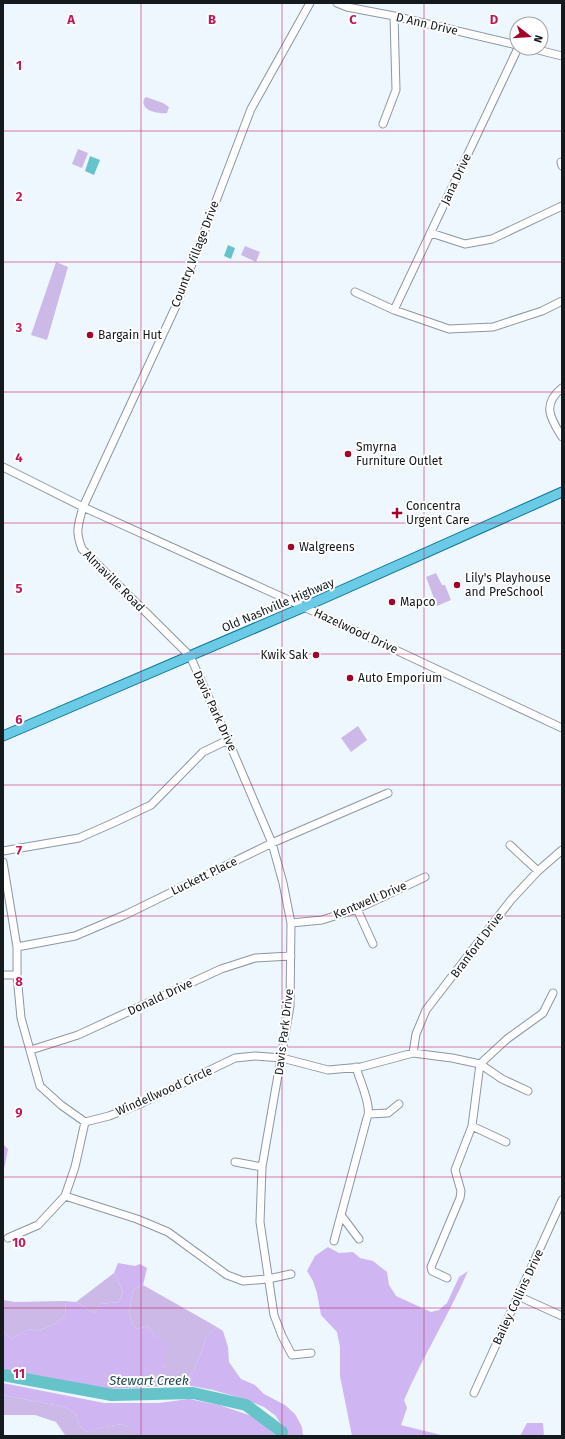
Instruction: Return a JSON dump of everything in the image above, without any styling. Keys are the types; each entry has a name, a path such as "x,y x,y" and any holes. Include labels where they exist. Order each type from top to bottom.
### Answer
{"main road":[{"name":"Old Nashville Highway","path":"3,736 304,607 562,492"}],"street":[{"name":"Country Village Drive","path":"83,507 176,306 251,109 310,3"},
{"name":"D Ann Drive","path":"337,3 347,7 394,16 509,43"},
{"path":"383,124 396,90 394,16"},
{"path":"549,53 562,56"},
{"name":"Jana Drive","path":"394,310 514,56"},
{"path":"431,233 465,244 492,239 562,206"},
{"path":"355,292 394,310 449,329 493,327 542,311 562,302"},
{"path":"562,388 556,394 549,410 550,418 562,437"},
{"path":"3,467 83,507"},
{"name":"Hazelwood Drive","path":"83,507 304,607 562,728"},
{"name":"Almaville Road","path":"83,507 77,537 82,549 190,656"},
{"name":"Davis Park Drive","path":"190,656 272,843 283,883 291,923 290,1006 262,1167 260,1222 274,1315 282,1336 292,1355 311,1353"},
{"path":"3,851 78,838 151,805 203,752 228,740"},
{"name":"Luckett Place","path":"17,947 75,936 127,914 272,843 388,793"},
{"path":"510,845 538,871"},
{"name":"Branford Drive","path":"413,1053 416,1034 426,1010 511,900 538,871 562,850"},
{"path":"3,862 17,947 17,975 21,1018 40,1086 61,1105 85,1122 75,1167 65,1196 38,1225 8,1238"},
{"name":"Kentwell Drive","path":"291,923 322,920 357,909 425,877"},
{"path":"357,909 373,944"},
{"name":"Donald Drive","path":"30,1050 78,1035 220,969 255,958 291,956"},
{"path":"3,975 17,975"},
{"path":"447,1278 432,1271 431,1267 460,1198 461,1191 455,1170 472,1126 480,1064 507,1039 543,1013 553,993"},
{"name":"Windellwood Circle","path":"85,1122 109,1116 142,1103 235,1058 255,1056 282,1058 328,1070 356,1067 413,1053 452,1058 480,1064"},
{"path":"480,1064 502,1079 528,1091"},
{"path":"334,1241 369,1114 368,1103 356,1067"},
{"path":"369,1114 388,1113 399,1104"},
{"path":"472,1126 506,1142"},
{"path":"234,1162 262,1167"},
{"path":"65,1196 137,1219 168,1232 227,1275 243,1281 268,1279 290,1274"},
{"name":"Bailey Collins Drive","path":"474,1393 562,1200"},
{"path":"341,1215 359,1239"},
{"path":"518,1296 562,1316"}],"shaded area":[{"path":"146,97 163,103 169,107 167,113 159,113 147,109 143,103"},
{"path":"78,149 88,153 82,168 72,164"},
{"path":"245,246 260,252 256,262 241,255"},
{"path":"56,262 68,267 47,340 31,335"},
{"path":"436,573 442,585 445,585 451,600 437,606 426,577"},
{"path":"358,726 367,740 351,752 341,738"},
{"path":"3,1144 8,1149 3,1174"},
{"path":"328,1247 339,1253 353,1252 360,1258 373,1261 387,1272 389,1285 396,1296 431,1312 439,1310 447,1303 459,1277 468,1271 453,1304 419,1367 404,1400 407,1408 401,1425 445,1436 352,1436 340,1376 340,1347 337,1332 321,1315 317,1293 313,1281 307,1271 315,1256"},
{"path":"118,1263 135,1266 140,1264 147,1268 143,1285 133,1290 129,1313 132,1325 138,1329 148,1326 154,1335 167,1345 163,1369 163,1380 182,1380 194,1371 207,1336 217,1327 223,1331 228,1347 229,1362 241,1379 255,1385 264,1394 285,1405 295,1414 302,1427 303,1436 285,1436 284,1429 276,1416 264,1407 241,1398 213,1390 186,1385 110,1389 22,1374 3,1369 3,1330 11,1339 29,1329 39,1331 56,1323 66,1315 65,1301 76,1302 94,1313 100,1304 119,1302 123,1291 114,1273"},
{"path":"114,1273 123,1291 119,1302 100,1304 94,1313 76,1302"},
{"path":"143,1285 217,1327 207,1336 194,1371 182,1381 163,1380 166,1345 154,1335 148,1326 138,1329 132,1325 129,1313 133,1290"},
{"path":"3,1300 15,1302 65,1301 66,1315 56,1323 39,1331 29,1329 11,1339 3,1330"},
{"path":"3,1383 104,1403 159,1403 189,1399 219,1405 252,1416 266,1425 276,1436 133,1436 135,1431 122,1424 86,1432 79,1425 76,1414 65,1407 3,1395"},
{"path":"3,1395 65,1407 76,1414 79,1425 86,1432 122,1424 136,1431 133,1436 65,1435 56,1422 35,1415 3,1415"},
{"path":"527,1423 543,1423 544,1436 520,1436"}],"water":[{"path":"90,156 100,160 94,175 85,171"},
{"path":"228,245 235,248 231,259 224,256"}],"waterway":[{"name":"Stewart Creek","path":"3,1375 112,1395 193,1393 246,1405 282,1432 281,1436"}],"place":[{"name":"Bargain Hut","path":"90,335"},
{"name":"Smyrna Furniture Outlet","path":"348,454"},
{"name":"Concentra Urgent Care","path":"397,513"},
{"name":"Walgreens","path":"291,547"},
{"name":"Lily's Playhouse and PreSchool","path":"457,585"},
{"name":"Mapco","path":"392,602"},
{"name":"Kwik Sak","path":"316,655"},
{"name":"Auto Emporium","path":"350,678"}]}
